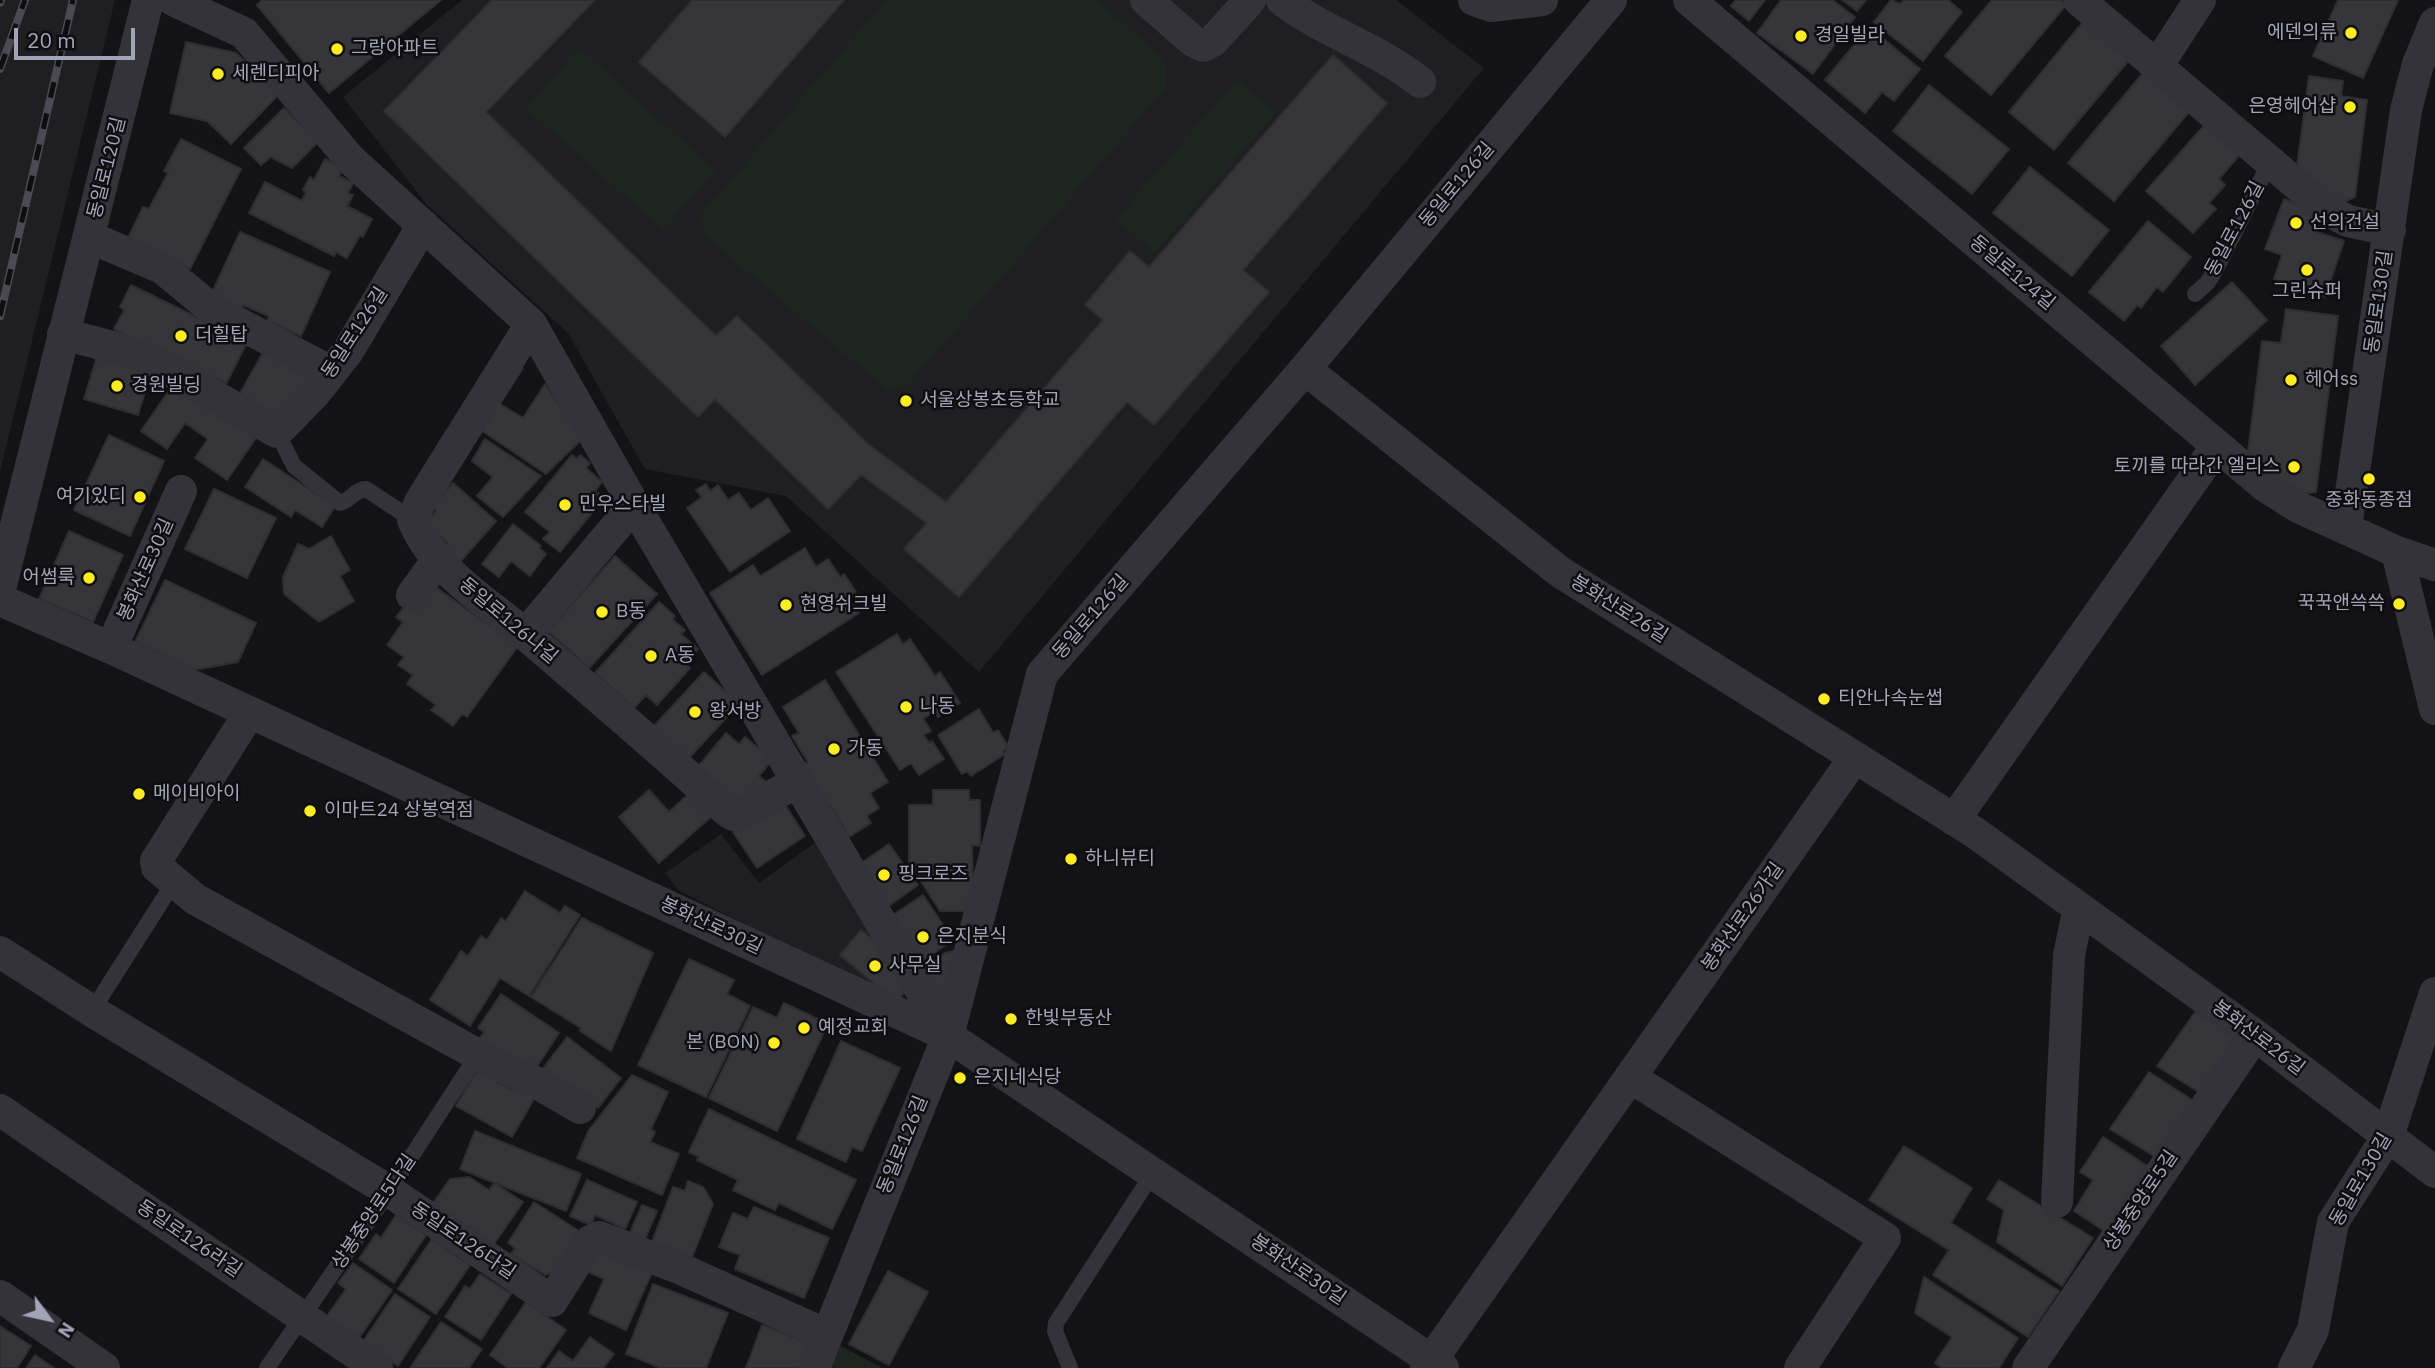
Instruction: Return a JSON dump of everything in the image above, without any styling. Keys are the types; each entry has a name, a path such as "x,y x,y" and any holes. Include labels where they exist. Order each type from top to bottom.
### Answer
{"street":[{"name":"동일로120길","path":"0,589 148,0"},
{"path":"1146,0 1193,41 1203,46 1213,41 1250,0"},
{"path":"1282,0 1396,64 1420,82"},
{"path":"1474,0 1491,6 1542,0"},
{"name":"동일로126길","path":"814,1368 948,1035 1042,674 1305,369 1611,0"},
{"name":"동일로124길","path":"1689,0 2264,486 2298,507 2346,527"},
{"name":"동일로126길","path":"2080,0 2337,217 2390,230"},
{"path":"2157,66 2200,0"},
{"path":"178,1 244,33 350,159 531,324 797,782 948,1035"},
{"name":"동일로130길","path":"2346,527 2406,110 2418,64 2435,23"},
{"name":"동일로126길","path":"277,432 315,393 348,351 423,225"},
{"path":"89,237 162,268 213,310 331,372"},
{"path":"413,520 420,502 531,324"},
{"path":"63,334 124,350 160,365 277,432"},
{"name":"봉화산로26길","path":"1305,369 1560,572 1954,820 2255,1035 2435,1172"},
{"path":"1954,820 2217,446"},
{"name":"봉화산로30길","path":"111,648 181,491"},
{"path":"525,635 635,505"},
{"name":"동일로126나길","path":"413,520 437,561 733,814 739,814 797,782"},
{"path":"2346,527 2397,552 2435,565"},
{"path":"2397,552 2435,709"},
{"path":"412,595 437,561"},
{"name":"봉화산로30길","path":"0,600 111,648 948,1035 1433,1365"},
{"path":"250,712 156,861 157,867 195,899 580,1108"},
{"name":"봉화산로26가길","path":"1433,1365 1630,1077 1855,757"},
{"path":"2057,1202 2069,956 2079,908"},
{"name":"동일로126다길","path":"0,952 92,1011 389,1191 552,1301 590,1241 599,1237 679,1268 827,1335"},
{"name":"동일로130길","path":"2294,1368 2313,1330 2333,1222 2388,1136 2435,993"},
{"name":"상봉중앙로5길","path":"2028,1368 2255,1035"},
{"path":"1630,1077 1885,1238 1800,1368"},
{"name":"동일로126라길","path":"0,1110 377,1368"},
{"path":"0,1296 104,1368"}],"lane":[{"name":"동일로126길","path":"2195,294 2208,282 2216,269 2270,162"},
{"path":"277,432 294,466 340,503 349,500 358,490 366,489 413,520"},
{"path":"92,1011 174,882"},
{"name":"상봉중앙로5다길","path":"267,1368 389,1191 478,1054"},
{"path":"1070,1368 1055,1331 1056,1323 1153,1173"}],"shaded area":[{"path":"0,0 115,0 0,472"},
{"name":"서울상봉초등학교","path":"462,0 1396,0 1484,68 979,672 786,496 645,469 568,333 427,205 343,97"},
{"path":"886,0 1097,0 1165,60 1166,88 907,386 889,391 705,236 700,216"},
{"path":"579,48 716,171 663,230 526,108"},
{"path":"1237,79 1276,113 1155,253 1116,219"},
{"path":"721,834 759,883 820,839 889,953 896,1002 678,890 665,873"},
{"path":"830,1340 882,1368 819,1368"}],"building":[{"name":"그랑아파트","path":"262,0 441,0 329,93 257,5"},
{"path":"492,0 595,0 486,112 716,336 737,316 869,445 946,502 1103,320 1085,305 1130,251 1149,267 1333,55 1387,103 1243,270 1269,292 1154,425 1127,402 959,597 904,549 927,523 861,475 828,509 715,399 698,417 384,111"},
{"path":"692,0 844,0 725,137 639,62"},
{"path":"1736,0 1765,0 1749,21 1731,6"},
{"name":"경일빌라","path":"1781,0 1832,0 1855,17 1813,74 1757,33"},
{"path":"1842,0 1866,0 1857,11"},
{"path":"1891,0 1900,4 1904,0 1948,0 1962,12 1923,61 1874,22"},
{"path":"1992,0 2060,0 2066,5 1991,95 1945,56"},
{"path":"2338,0 2398,0 2363,78 2313,56"},
{"path":"2083,22 2129,60 2054,150 2009,112"},
{"path":"1869,27 1920,69 1894,101 1882,92 1865,113 1825,80"},
{"name":"세렌디피아","path":"186,42 236,53 279,94 231,144 207,121 170,113"},
{"path":"2143,73 2189,112 2114,201 2068,163"},
{"path":"2309,76 2343,81 2341,96 2367,100 2355,197 2337,205 2296,174"},
{"path":"1929,85 2009,149 1972,194 1893,131"},
{"path":"284,108 318,142 292,168 271,157 261,165 244,148"},
{"path":"2208,121 2242,152 2219,179 2225,185 2209,203 2216,209 2193,233 2146,191"},
{"path":"181,139 241,169 190,269 128,238 143,207 149,209 168,173 164,171"},
{"path":"325,159 343,168 339,176 353,183 348,193 353,195 347,206 372,219 363,237 360,235 347,258 336,252 334,256 249,213 265,182 302,201 306,192 303,190 310,177 314,180"},
{"path":"2030,167 2109,230 2072,276 1993,213"},
{"path":"2284,199 2324,213 2317,232 2344,241 2325,297 2274,279 2282,255 2265,249"},
{"path":"2148,221 2191,257 2163,292 2157,287 2141,308 2137,305 2124,321 2089,292"},
{"path":"240,232 330,272 301,336 267,321 269,316 243,305 241,309 211,295"},
{"path":"2232,282 2267,320 2195,385 2161,346"},
{"name":"더힐탑","path":"131,285 247,342 226,384 114,329 124,310 120,307"},
{"path":"2286,309 2338,316 2316,492 2293,495 2248,451 2262,341 2281,343"},
{"path":"266,347 313,373 284,419 238,397"},
{"name":"경원빌딩","path":"97,356 151,372 138,415 84,399"},
{"path":"515,362 523,368 500,404 523,418 545,384 582,439 546,474 475,426"},
{"path":"175,382 256,438 227,480 195,458 208,439 185,423 167,449 141,431"},
{"path":"109,435 164,461 130,536 74,510"},
{"path":"485,439 541,476 503,517 477,496 493,477 472,461"},
{"name":"민우스타빌","path":"572,455 577,459 580,455 590,463 586,468 602,482 595,491 604,498 560,552 543,539 550,532 525,512"},
{"path":"263,459 335,506 322,527 295,510 291,517 245,487"},
{"path":"453,483 496,521 460,562 443,547 447,543 426,524 436,511 432,507"},
{"path":"706,484 710,491 718,485 728,500 739,493 751,510 768,498 790,531 730,572 687,508 702,497 696,490"},
{"path":"214,489 276,518 247,578 185,549"},
{"path":"513,524 541,546 539,548 546,554 530,576 511,561 499,577 482,564"},
{"path":"69,531 123,555 93,622 39,599"},
{"path":"331,536 350,570 340,576 354,601 319,622 284,594 283,577 298,544 309,549"},
{"name":"현영쉬크빌","path":"805,548 816,567 828,559 840,577 844,574 856,592 849,597 859,613 762,675 710,593 753,565 760,576"},
{"name":"B동","path":"615,556 657,594 589,668 548,631"},
{"path":"165,580 256,623 238,662 194,670 135,642"},
{"path":"430,583 518,646 467,717 462,714 453,726 431,710 436,705 407,684 413,675 398,665 404,657 387,645 403,622 396,617 408,602"},
{"name":"A동","path":"659,602 675,616 672,619 685,630 681,634 698,649 685,663 690,668 657,705 646,695 634,708 595,673"},
{"name":"나동","path":"897,634 903,644 910,639 935,676 940,672 960,703 938,717 934,711 923,719 931,731 924,735 929,743 932,741 944,759 919,775 911,763 900,770 836,672"},
{"path":"704,672 739,704 689,758 654,726"},
{"name":"가동","path":"825,680 888,782 870,793 879,808 867,816 871,823 849,837 831,806 825,810 802,765 808,762 792,736 799,733 783,707"},
{"path":"979,709 993,733 998,730 1008,747 1003,751 1005,754 971,776 967,771 962,774 938,735"},
{"path":"726,733 739,744 745,737 772,760 759,776 771,786 740,804 697,768"},
{"path":"649,790 669,812 692,791 713,815 659,863 619,817"},
{"path":"933,790 969,790 969,800 980,800 980,846 972,845 973,897 969,911 940,911 909,862 909,805 933,805"},
{"path":"782,800 805,836 757,868 733,832"},
{"path":"889,844 918,885 886,908 857,866"},
{"path":"525,891 560,913 565,906 580,915 529,996 500,978 470,1026 430,1000 461,951 468,956 481,936 487,940 501,918 506,921"},
{"path":"923,895 953,940 918,964 887,919"},
{"path":"582,918 653,953 611,1051 580,1031 581,1028 531,997"},
{"name":"사무실","path":"861,930 889,953 909,987 896,1002 840,955"},
{"path":"954,951 947,993 938,998 923,967 945,953"},
{"path":"689,959 734,980 727,994 750,1006 706,1097 638,1065"},
{"path":"501,994 559,1033 534,1071 478,1040 484,1032 478,1028"},
{"path":"784,1003 828,1024 777,1131 709,1098 753,1007 777,1018"},
{"path":"2196,1011 2237,1039 2202,1094 2157,1066"},
{"path":"567,1037 621,1078 598,1108 555,1076 541,1071"},
{"path":"841,1041 900,1068 862,1151 852,1147 846,1162 797,1139"},
{"path":"477,1070 510,1089 516,1078 539,1090 512,1137 456,1106"},
{"path":"2149,1072 2200,1105 2162,1161 2110,1129"},
{"path":"632,1075 668,1092 651,1129 655,1132 650,1142 679,1154 662,1195 577,1158 589,1130"},
{"path":"709,1109 856,1180 832,1229 779,1203 775,1210 733,1190 738,1180 697,1160 699,1157 689,1152"},
{"path":"475,1131 581,1174 566,1211 460,1169"},
{"path":"2103,1137 2155,1171 2112,1236 2074,1211 2093,1180 2080,1172"},
{"path":"1904,1146 1972,1188 1951,1223 2059,1291 2028,1337 1933,1275 1949,1250 1869,1200"},
{"path":"469,1177 489,1190 494,1183 523,1202 492,1247 431,1206 450,1179"},
{"path":"587,1180 637,1202 625,1229 595,1215 591,1225 570,1216"},
{"path":"1999,1180 2093,1238 2062,1286 1997,1242 2004,1210 1987,1199"},
{"path":"688,1181 703,1187 713,1204 690,1263 650,1247 673,1187 685,1191"},
{"path":"534,1202 582,1233 559,1270 545,1275 511,1254 515,1248 508,1243"},
{"path":"642,1205 657,1211 645,1239 630,1233"},
{"path":"754,1207 829,1238 804,1298 735,1269 740,1255 719,1247 733,1213 748,1219"},
{"path":"396,1215 426,1235 394,1283 359,1259 376,1234 381,1238"},
{"path":"432,1239 470,1265 436,1314 398,1289"},
{"path":"598,1239 655,1266 626,1330 589,1313 604,1279 584,1270"},
{"path":"353,1263 392,1290 359,1338 327,1316 346,1289 338,1283"},
{"path":"888,1271 928,1292 889,1365 849,1344"},
{"path":"480,1274 511,1294 481,1340 445,1317 465,1286 470,1289"},
{"path":"1924,1277 2018,1338 1999,1368 1942,1368 1935,1363 1952,1337 1915,1313"},
{"path":"653,1284 728,1313 706,1368 661,1368 626,1354"},
{"path":"395,1294 430,1317 398,1366 362,1343"},
{"path":"526,1302 566,1330 539,1368 508,1368 490,1355"},
{"path":"441,1322 482,1349 469,1368 410,1368"},
{"path":"762,1325 806,1342 811,1356 807,1368 746,1368"},
{"path":"0,1326 31,1346 17,1368 0,1368"},
{"path":"590,1337 614,1354 603,1368 547,1368 559,1351 573,1361"},
{"path":"35,1355 54,1368 26,1368"}],"railway":[{"path":"0,69 25,0"},
{"path":"0,316 73,0"}],"place":[{"name":"에덴의류","path":"2351,33"},
{"name":"경일빌라","path":"1801,36"},
{"name":"그랑아파트","path":"337,49"},
{"name":"세렌디피아","path":"218,74"},
{"name":"은영헤어샵","path":"2350,107"},
{"name":"선의건설","path":"2296,223"},
{"name":"그린슈퍼","path":"2307,270"},
{"name":"더힐탑","path":"181,336"},
{"name":"헤어ss","path":"2291,380"},
{"name":"경원빌딩","path":"117,386"},
{"name":"서울상봉초등학교","path":"906,401"},
{"name":"토끼를 따라간 엘리스","path":"2294,467"},
{"name":"중화동종점","path":"2369,479"},
{"name":"여기있디","path":"140,497"},
{"name":"민우스타빌","path":"565,505"},
{"name":"어썸룩","path":"89,578"},
{"name":"꾹꾹앤쓱쓱","path":"2399,604"},
{"name":"현영쉬크빌","path":"786,605"},
{"name":"B동","path":"602,612"},
{"name":"A동","path":"651,656"},
{"name":"티안나속눈썹","path":"1824,699"},
{"name":"나동","path":"906,707"},
{"name":"왕서방","path":"695,712"},
{"name":"가동","path":"834,749"},
{"name":"메이비아이","path":"139,794"},
{"name":"이마트24 상봉역점","path":"310,811"},
{"name":"하니뷰티","path":"1071,859"},
{"name":"핑크로즈","path":"884,875"},
{"name":"은지분식","path":"923,937"},
{"name":"사무실","path":"875,966"},
{"name":"한빛부동산","path":"1011,1019"},
{"name":"예정교회","path":"804,1028"},
{"name":"본 (BON)","path":"774,1043"},
{"name":"은지네식당","path":"960,1078"}]}
